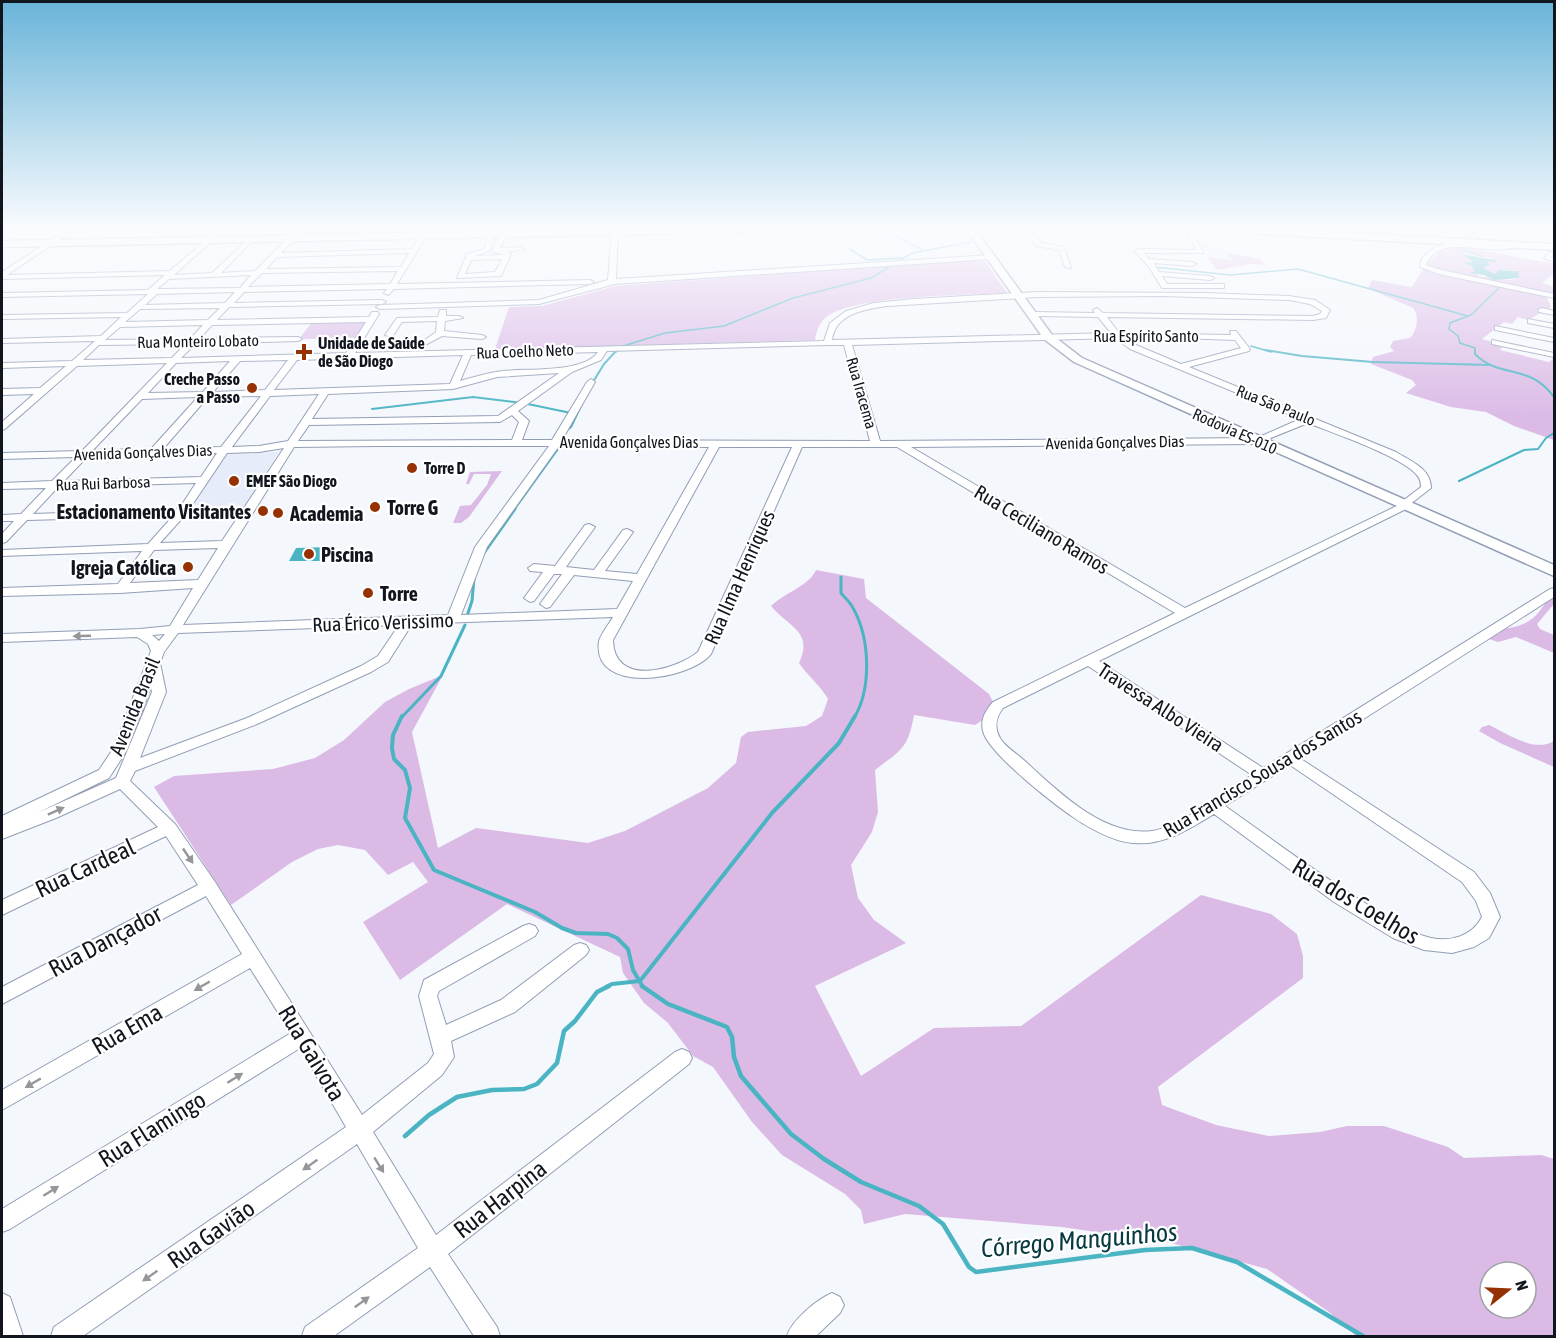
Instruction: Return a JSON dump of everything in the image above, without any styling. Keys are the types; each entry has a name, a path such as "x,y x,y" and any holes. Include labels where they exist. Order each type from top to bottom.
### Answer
{"main road":[{"name":"Rodovia ES-010","path":"1017,291 1052,337 1070,355 1092,368 1406,504 1554,571"},
{"name":"Rodovia ES-010","path":"1017,291 1052,337"},
{"name":"Rodovia ES-010","path":"1406,504 1554,565"}],"street":[{"path":"2,295 171,291"},
{"path":"2,540 241,291"},
{"path":"349,356 389,291"},
{"path":"138,307 541,304 579,291"},
{"path":"1170,291 1170,296"},
{"path":"1532,291 1554,296"},
{"path":"4,423 155,292"},
{"path":"828,343 828,333 832,324 858,310 890,303 1019,294 1297,298 1318,304 1326,310 1323,316 1313,318 1036,314"},
{"name":"Rua São Paulo","path":"1088,294 1100,315 1116,335 1133,347 1308,418 1392,454 1414,466 1426,481 1426,488 1406,504"},
{"path":"440,333 441,319 446,306"},
{"path":"1542,310 1554,313"},
{"path":"2,317 129,315"},
{"path":"1180,367 1246,349 1220,317"},
{"path":"459,318 400,320 386,339 427,342 440,333 482,337"},
{"path":"118,325 372,319"},
{"path":"284,358 312,320"},
{"path":"1531,321 1554,326"},
{"path":"1498,328 1554,340"},
{"name":"Rua Espírito Santo","path":"1052,337 1116,335 1238,338"},
{"name":"Rua Coelho Neto","path":"2,365 1052,337"},
{"name":"Rua Monteiro Lobato","path":"2,340 298,339"},
{"name":"Rua Iracema","path":"847,342 876,443"},
{"path":"1495,342 1554,355"},
{"path":"305,422 500,418 569,370 598,358 604,349"},
{"path":"453,386 468,352"},
{"path":"120,589 150,548 182,512 225,449 295,357"},
{"path":"155,451 237,359"},
{"path":"142,396 453,386 497,374 569,370"},
{"path":"456,620 481,547 557,441 591,382"},
{"path":"2,392 43,391"},
{"path":"125,775 159,692 156,656 326,391"},
{"path":"512,410 524,421 516,442"},
{"path":"1259,440 1308,418"},
{"name":"Avenida Gonçalves Dias","path":"2,456 259,449 290,444 557,441 899,444 1259,440"},
{"name":"Rua Ilma Henriques","path":"717,442 606,640 607,652 612,663 624,671 660,674 674,671 698,660 704,654 799,443"},
{"name":"Rua Ceciliano Ramos","path":"899,444 1186,614"},
{"name":"Rua Rui Barbosa","path":"2,486 204,480"},
{"name":"Rua Francisco Sousa dos Santos","path":"1406,504 998,705 988,721 987,729 994,742 1073,809 1093,823 1118,836 1149,838 1166,834 1554,592"},
{"path":"2,518 182,512"},
{"path":"546,604 560,570 589,527"},
{"path":"596,575 627,531"},
{"path":"2,553 226,544"},
{"path":"534,568 596,575 605,581 637,582"},
{"path":"530,598 560,570"},
{"path":"2,592 201,584"},
{"name":"Rua Érico Verissimo","path":"140,633 174,629 620,613"},
{"path":"2,832 50,814 125,775 366,669 388,653 407,622"},
{"name":"Avenida Brasil","path":"2,638 140,633 153,642 156,656 120,750 104,774 2,823"},
{"name":"Travessa Albo Vieira","path":"1089,660 1263,775"},
{"name":"Rua dos Coelhos","path":"1214,806 1340,897 1399,933 1430,945 1452,946 1468,942 1483,933 1491,916 1484,898 1468,878 1288,758"},
{"name":"Rua Gaivota","path":"125,775 169,828 209,887 303,1036 358,1131 488,1336"},
{"name":"Rua Cardeal","path":"2,908 169,828"},
{"name":"Rua Dançador","path":"2,996 209,887"},
{"path":"529,932 431,986 428,996 440,1037 508,1006 580,950"},
{"name":"Rua Ema","path":"2,1101 253,957"},
{"name":"Rua Flamingo","path":"2,1221 303,1036"},
{"name":"Rua Gavião","path":"63,1336 358,1131 440,1064 444,1050 440,1037"},
{"name":"Rua Harpina","path":"314,1336 433,1251 682,1058"},
{"path":"2,1305 11,1336"},
{"path":"799,1336 832,1305"}],"shaded area":[{"path":"595,291 1007,293 911,298 857,305 837,311 824,319 818,328 815,340 495,349 509,307 542,306"},
{"path":"1376,291 1554,291 1554,295 1547,298 1551,307 1528,320 1518,317 1512,324 1504,322 1482,339 1503,345 1500,350 1549,362 1554,358 1554,440 1514,426 1486,412 1451,407 1406,393 1416,385 1412,380 1371,364 1373,357 1394,351 1390,347 1393,341 1410,338 1416,327 1417,319 1413,308"},
{"path":"369,319 357,338 299,339 313,321"},
{"name":"EMEF São Diogo","path":"279,452 244,507 187,509 227,454"},
{"path":"502,471 469,517 461,523 453,523 460,506 471,505 487,485 491,474 474,474 469,484 466,484 470,472"},
{"path":"816,570 864,579 866,598 989,694 994,704 986,718 975,725 914,715 909,735 902,748 875,770 878,812 872,832 851,865 858,898 874,920 906,943 815,986 861,1076 934,1028 1021,1026 1201,895 1271,914 1297,934 1303,956 1303,978 1158,1087 1162,1105 1216,1125 1269,1136 1320,1132 1347,1126 1384,1126 1448,1147 1464,1158 1541,1155 1554,1159 1554,1336 1356,1336 1329,1312 1267,1269 1171,1243 1062,1227 905,1214 864,1224 861,1210 845,1194 782,1155 752,1122 713,1067 693,1056 668,1023 644,1003 623,973 620,957 507,904 400,980 363,922 428,882 413,862 388,875 365,850 338,845 318,849 292,862 231,905 154,787 174,776 273,769 315,758 344,740 385,702 443,675 412,732 438,848 476,828 588,843 625,831 708,788 736,763 741,737 748,732 806,726 822,716 828,699 799,663 803,652 801,636 771,606 808,581"},
{"path":"1554,587 1554,604 1537,624 1540,629 1554,635 1554,653 1516,637 1498,642 1489,639 1489,629 1513,627 1529,621 1542,608"},
{"path":"1489,725 1530,744 1546,744 1554,741 1554,767 1479,731 1482,727"}],"water":[{"name":"Piscina","path":"330,547 323,561 289,561 296,548"}],"waterway":[{"name":"Córrego Manguinhos","path":"616,352 620,347 665,333 724,326 793,298 819,291"},
{"path":"1379,291 1468,316"},
{"path":"1491,365 1475,354 1475,348 1460,343 1458,336 1449,329 1450,323 1471,315 1495,291"},
{"path":"1157,333 1203,335"},
{"path":"1251,346 1271,352"},
{"name":"Córrego Manguinhos","path":"593,382 604,364 617,350"},
{"path":"1265,350 1302,356 1373,362 1491,365"},
{"path":"1491,365 1534,379 1554,397"},
{"path":"372,409 473,397 523,403 571,413"},
{"name":"Córrego Manguinhos","path":"566,431 571,427 582,404"},
{"path":"1459,481 1524,450 1538,449 1546,438 1554,433"},
{"name":"Córrego Manguinhos","path":"514,510 558,449"},
{"name":"Córrego Manguinhos","path":"484,553 515,509"},
{"path":"841,577 841,593 852,606 859,620 866,648 864,692 855,716"},
{"name":"Córrego Manguinhos","path":"467,616 472,601 474,578"},
{"name":"Córrego Manguinhos","path":"401,718 441,676 465,625"},
{"path":"640,981 772,813 839,743 855,716"},
{"name":"Córrego Manguinhos","path":"401,718 393,735 392,748 394,759 405,770 410,788 405,818 434,870 535,912 562,928 576,933 608,934 617,938 628,949 633,970 640,981"},
{"path":"606,987 612,984 640,981"},
{"name":"Córrego Manguinhos","path":"640,981 643,986"},
{"path":"405,1136 429,1115 457,1097 492,1090 524,1089 537,1084 557,1063 564,1031 575,1021 597,992 609,986"},
{"name":"Córrego Manguinhos","path":"643,986 668,1004 727,1027 732,1037 734,1057 741,1076 791,1134 824,1159 861,1182 919,1206 943,1224 969,1267 976,1272 1145,1250 1192,1248 1237,1262 1363,1336"}],"place":[{"name":"Unidade de Saúde de São Diogo","path":"304,352"},
{"name":"Creche Passo a Passo","path":"252,388"},
{"name":"Torre D","path":"412,468"},
{"name":"EMEF São Diogo","path":"234,481"},
{"name":"Torre G","path":"375,507"},
{"name":"Estacionamento Visitantes","path":"263,511"},
{"name":"Academia","path":"278,513"},
{"name":"Piscina","path":"309,554"},
{"name":"Igreja Católica","path":"188,567"},
{"name":"Torre","path":"368,593"}]}
